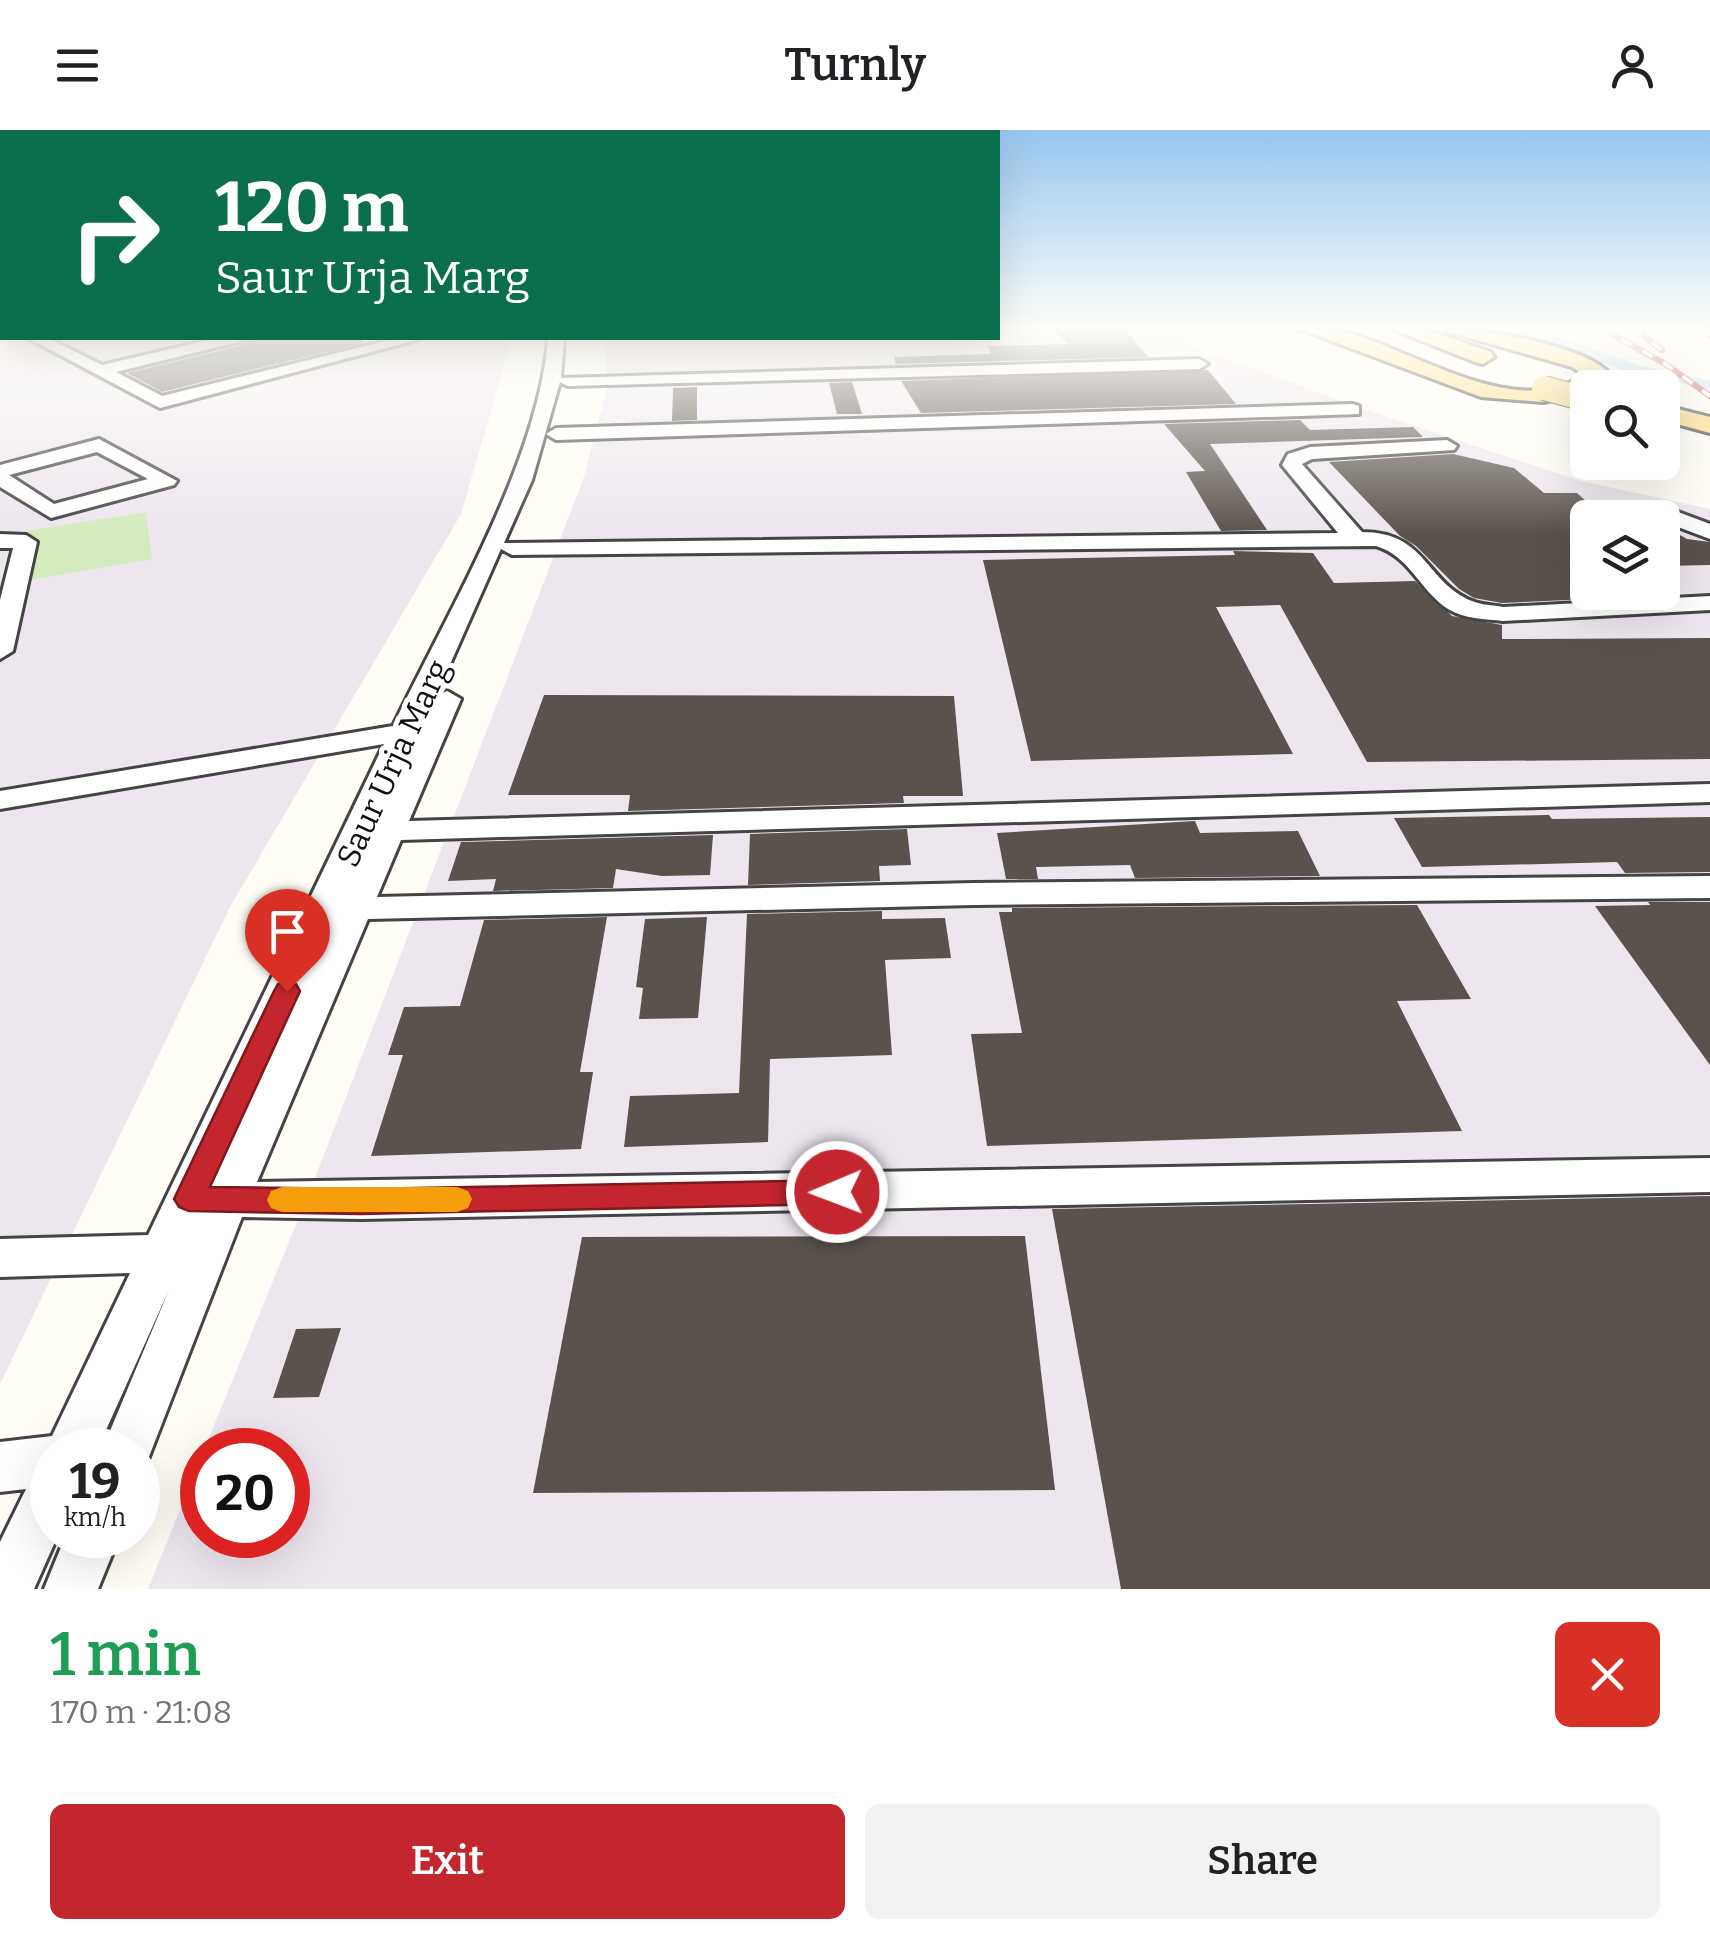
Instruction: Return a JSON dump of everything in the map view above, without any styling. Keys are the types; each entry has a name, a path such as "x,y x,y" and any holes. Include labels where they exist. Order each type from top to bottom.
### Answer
{"main road":[{"path":"1680,420 1710,424"},
{"path":"1680,423 1710,436"}],"street":[{"path":"151,396 163,402 186,396"},
{"name":"Saur Urja Marg","path":"303,991 356,908 390,831 421,730 522,480 557,408 556,396"},
{"name":"Saur Urja Marg","path":"134,1428 208,1199 421,730 512,548 559,396"},
{"path":"557,408 731,396"},
{"path":"557,408 1352,410"},
{"path":"99,446 167,482 51,510 0,474 99,446"},
{"path":"1356,539 1292,465 1295,458 1310,453 1447,446"},
{"path":"1680,521 1710,532"},
{"path":"512,548 1356,539 1388,541 1404,547 1453,601 1484,612 1710,603"},
{"path":"0,541 26,542 0,650"},
{"path":"0,800 421,730"},
{"path":"390,831 1710,793"},
{"path":"356,908 974,894 1710,887"},
{"path":"208,1199 361,1201 1710,1175"},
{"name":"Saur Urja Marg","path":"81,1428 164,1253 208,1199"},
{"path":"0,1258 164,1253"},
{"path":"0,1467 30,1463"},
{"path":"6,1589 30,1542"},
{"path":"71,1589 84,1558"}],"shaded area":[{"path":"0,396 495,396 461,514 230,907 0,1384"},
{"path":"605,396 1329,396 1570,480 1669,500 1570,500 1570,610 1680,610 1680,502 1710,509 1710,1589 148,1589 180,1510 180,1558 310,1558 310,1428 213,1428 315,1178 583,480"}],"green space":[{"path":"146,512 152,559 24,581 26,531"}],"building":[{"path":"673,396 697,396 697,420 672,421"},
{"path":"832,396 856,396 862,414 837,414"},
{"path":"910,396 1229,396 1236,404 921,413"},
{"path":"1300,420 1310,430 1413,427 1423,437 1210,444 1267,530 1221,531 1186,472 1205,471 1164,424"},
{"path":"1453,454 1514,468 1544,493 1577,493 1585,500 1570,500 1570,600 1502,603 1474,598 1400,536 1329,462"},
{"path":"1680,535 1710,542 1710,565 1680,566"},
{"path":"1233,551 1313,553 1334,583 1415,581 1452,616 1502,625 1502,639 1710,638 1710,759 1367,762 1280,605 1216,607 1293,754 1031,761 983,560 1235,555"},
{"path":"544,695 954,696 963,796 903,796 904,803 628,811 630,795 508,795"},
{"path":"1549,815 1552,819 1710,817 1710,872 1625,873 1617,862 1422,867 1394,818"},
{"path":"1195,821 1200,833 1298,831 1320,876 1135,878 1130,865 1036,867 1038,879 1006,879 997,833"},
{"path":"907,829 911,865 879,866 880,881 748,885 750,834"},
{"path":"713,835 710,875 662,876 616,869 613,888 493,891 496,879 448,881 461,842"},
{"path":"1648,902 1710,902 1710,1065 1595,906 1650,905"},
{"path":"1417,905 1471,999 1397,1001 1462,1131 987,1146 971,1034 1022,1033 999,912 1012,912 1012,908"},
{"path":"882,911 882,919 945,918 951,958 885,960 892,1055 770,1059 768,1142 624,1147 630,1096 739,1093 747,914"},
{"path":"607,917 580,1072 593,1072 581,1149 371,1156 403,1055 388,1055 404,1007 460,1006 484,920"},
{"path":"707,917 698,1018 639,1019 643,988 636,987 645,919"},
{"path":"1710,1196 1710,1589 1121,1589 1052,1209"},
{"path":"1025,1236 1055,1490 533,1493 582,1237"},
{"path":"341,1328 319,1397 273,1398 296,1329"}],"slow traffic":[{"path":"282,1200 457,1199"}],"route":[{"path":"287,991 189,1199 361,1201 837,1192"}]}
